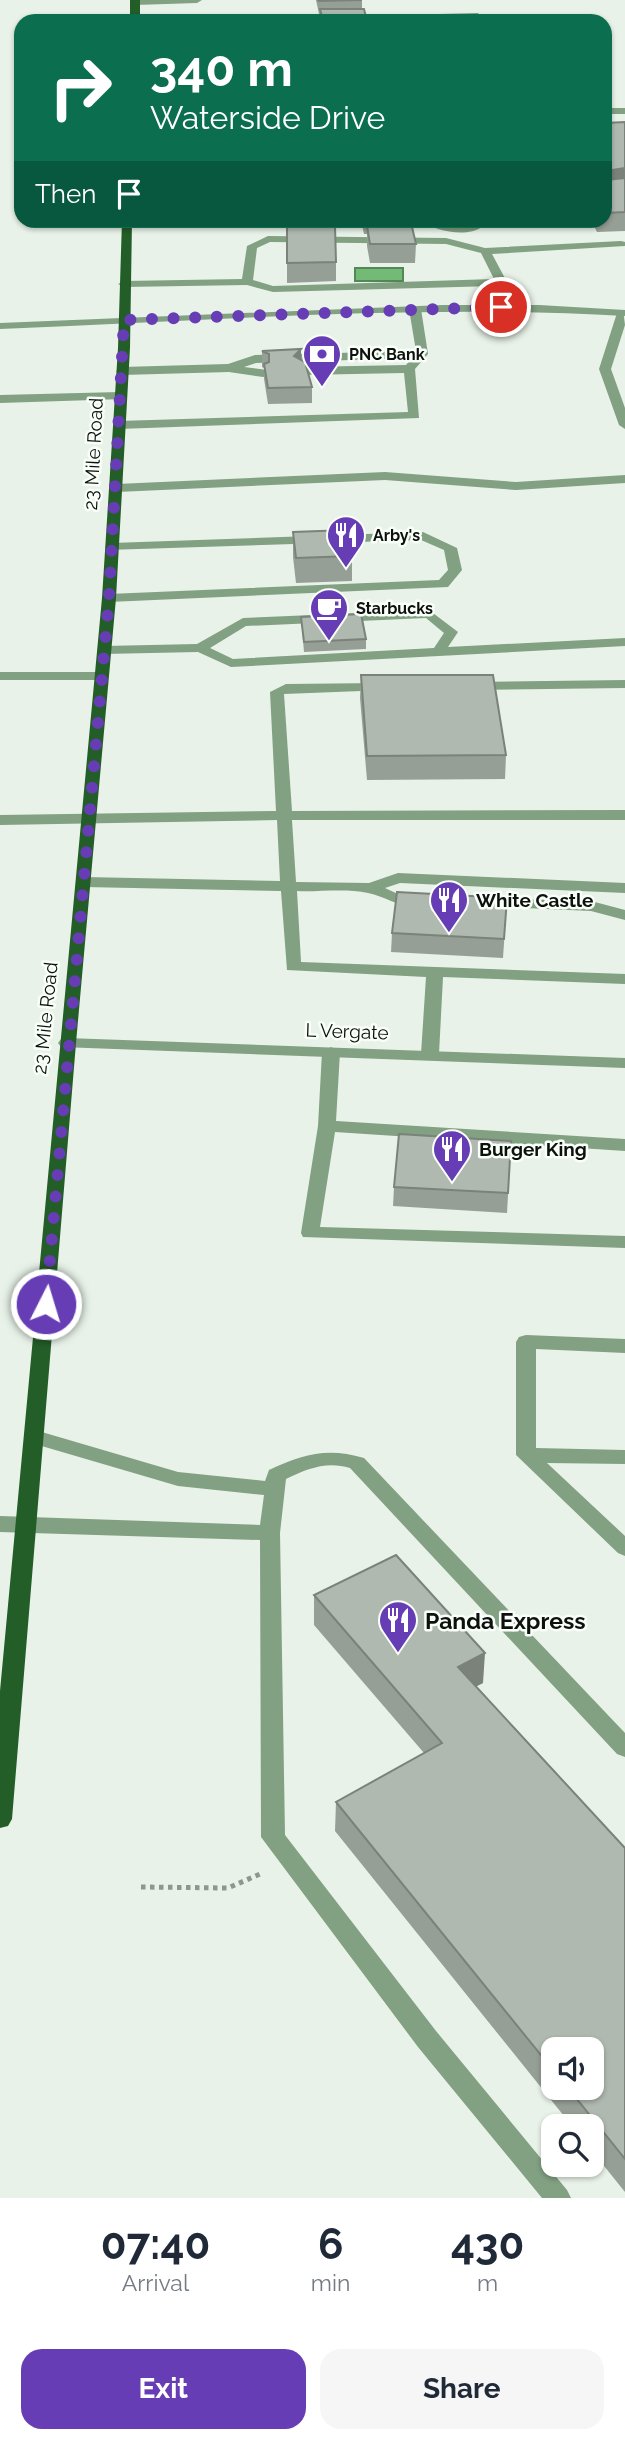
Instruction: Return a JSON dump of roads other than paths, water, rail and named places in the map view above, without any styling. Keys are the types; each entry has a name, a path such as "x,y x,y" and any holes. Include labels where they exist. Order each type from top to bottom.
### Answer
{"main road":[{"name":"23 Mile Road","path":"0,1819 67,1043 109,598 117,488 127,228"}],"street":[{"path":"135,1 197,0"},
{"path":"445,228 477,228"},
{"path":"247,282 251,246 268,239 446,241 485,251 621,244"},
{"path":"485,251 501,282 501,307"},
{"path":"124,284 247,282 273,289 293,289 501,282"},
{"path":"0,326 501,307 624,313 605,369 625,425"},
{"path":"119,425 415,415 410,369 422,354 415,309"},
{"path":"229,368 255,359 422,354"},
{"path":"122,371 229,368 263,373"},
{"path":"303,371 410,369"},
{"path":"0,399 120,396"},
{"path":"117,488 385,476 516,486 625,479"},
{"path":"109,598 443,584 455,570 450,548 424,536 112,547"},
{"path":"200,648 243,622 429,614 450,632 439,651"},
{"path":"104,650 200,648 232,663 625,642"},
{"path":"0,676 101,676"},
{"path":"462,686 625,684"},
{"path":"395,687 286,688 277,692 293,967 625,979"},
{"path":"0,820 625,815"},
{"path":"84,882 371,888 398,878 625,888"},
{"path":"371,888 397,900 439,901"},
{"path":"466,902 591,906 625,915"},
{"path":"549,976 565,966 625,968"},
{"path":"430,1054 435,971"},
{"name":"L Vergate","path":"67,1043 625,1063"},
{"path":"331,1052 327,1126 310,1233 625,1242"},
{"path":"327,1126 625,1145"},
{"path":"625,1346 526,1342 526,1455 625,1548"},
{"path":"35,1437 178,1479 273,1489"},
{"path":"526,1455 625,1457"},
{"path":"558,2198 426,2039 273,1837 270,1533 275,1475 309,1459 338,1456 357,1463 625,1748"},
{"path":"0,1524 270,1533"}],"place":[{"name":"PNC Bank","path":"322,388"},
{"name":"Arby's","path":"346,569"},
{"name":"Starbucks","path":"329,642"},
{"name":"White Castle","path":"449,934"},
{"name":"Burger King","path":"452,1183"},
{"name":"Panda Express","path":"398,1654"}]}
